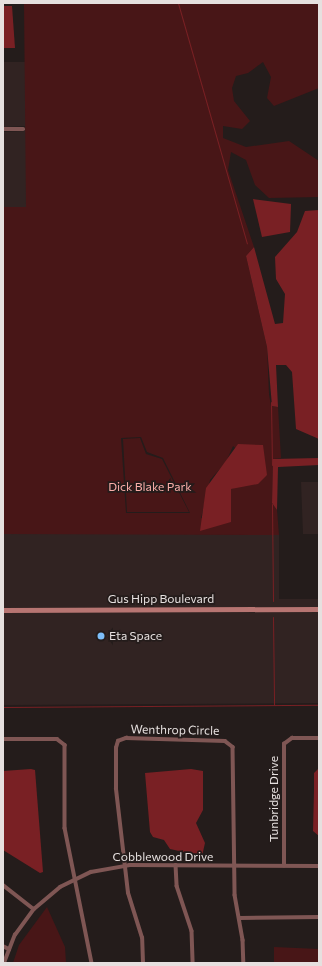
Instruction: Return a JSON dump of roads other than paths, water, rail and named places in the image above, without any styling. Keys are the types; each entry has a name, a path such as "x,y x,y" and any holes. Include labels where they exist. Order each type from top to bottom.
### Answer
{"street":[{"path":"3,129 23,129"},
{"name":"Gus Hipp Boulevard","path":"3,610 319,609"},
{"name":"Wenthrop Circle","path":"124,865 116,748 118,741 126,738 231,744 234,867"},
{"name":"Tunbridge Drive","path":"284,866 284,744 292,738 319,738"},
{"path":"3,739 57,739 65,745 65,828 80,891 79,906 92,963"},
{"path":"124,865 129,900 143,943 143,963"},
{"name":"Cobblewood Drive","path":"4,963 9,949 34,909 77,878 124,865 234,867 319,866"},
{"path":"176,865 177,886 192,931 193,963"},
{"path":"234,867 235,895 240,918 244,963"},
{"path":"3,885 34,909"},
{"path":"240,918 319,917"},
{"path":"3,946 9,949"}],"waterway":[{"path":"178,3 247,243"},
{"path":"271,402 272,465"},
{"path":"272,504 273,601"},
{"path":"273,617 274,705"},
{"path":"3,707 319,705"}],"place":[{"name":"Eta Space","path":"101,636"}],"park label":[{"name":"Dick Blake Park","path":"150,487"}]}
